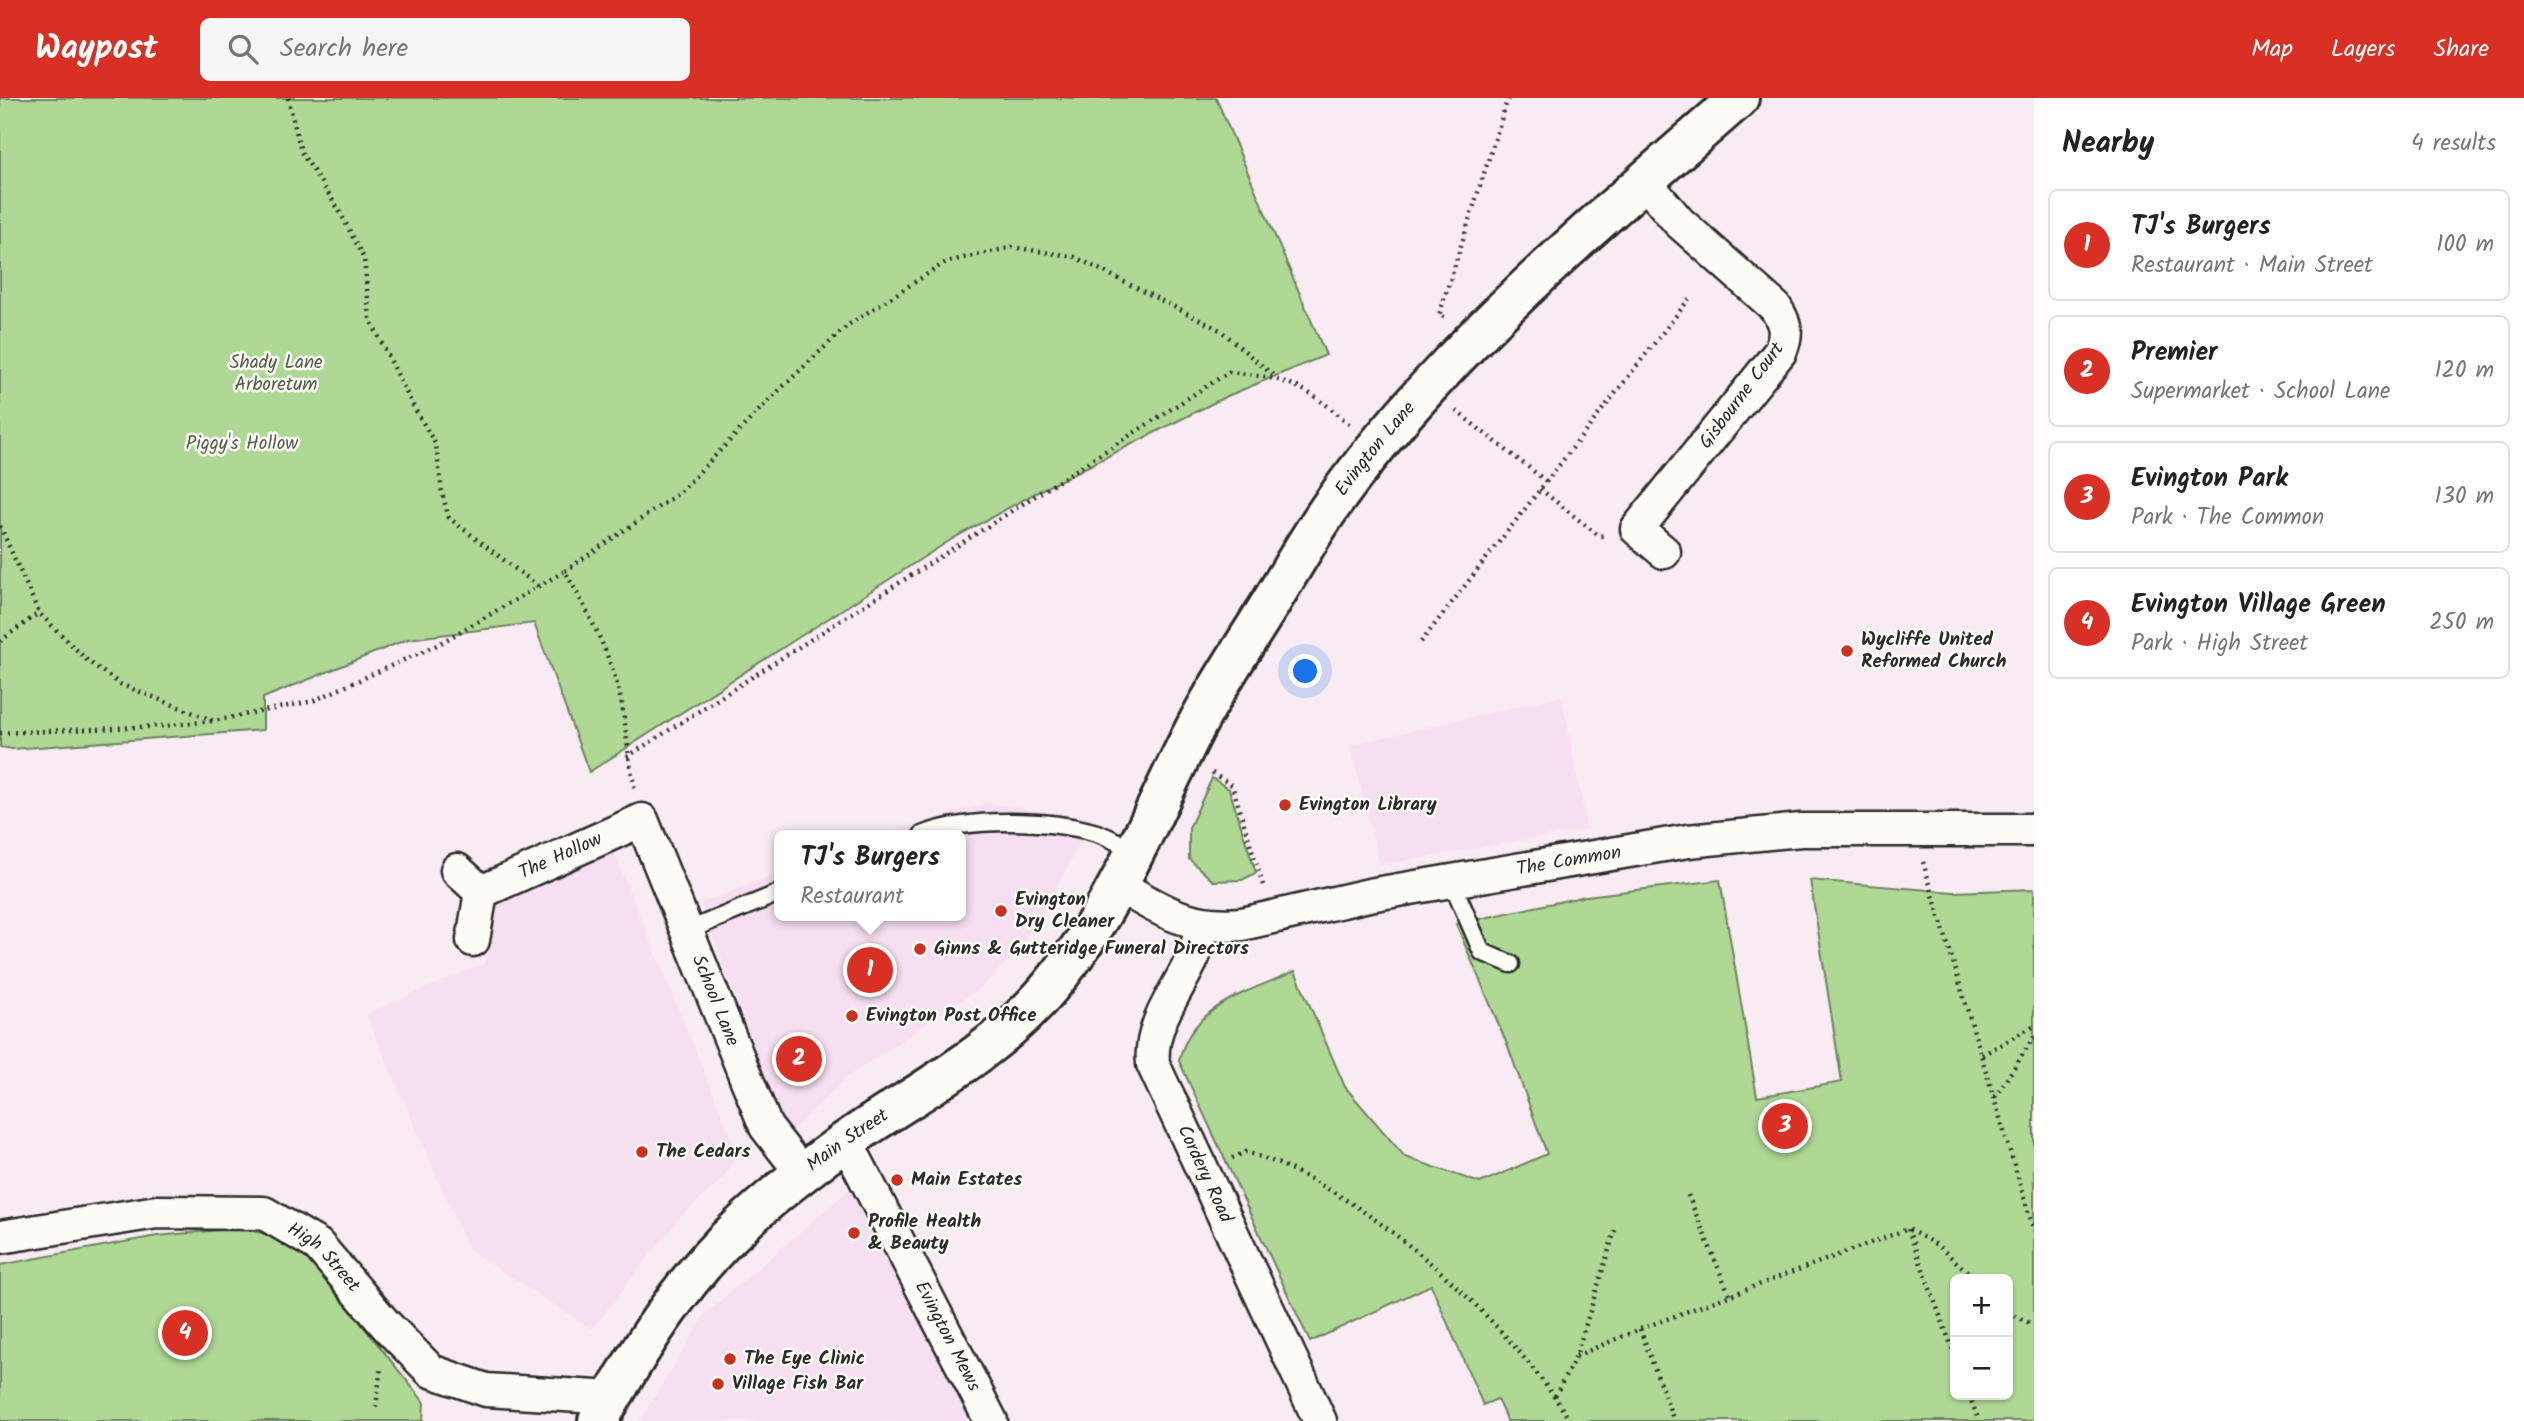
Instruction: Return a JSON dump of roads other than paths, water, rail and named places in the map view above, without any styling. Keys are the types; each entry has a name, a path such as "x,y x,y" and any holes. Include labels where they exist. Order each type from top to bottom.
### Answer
{"main road":[{"name":"Evington Lane","path":"1127,869 1201,717 1331,506 1376,449 1480,331 1739,98"},
{"name":"Main Street","path":"605,1409 692,1279 736,1229 802,1173 846,1141 954,1073 996,1041 1040,999 1083,947 1127,869"}],"street":[{"name":"Gisbourne Court","path":"1644,181 1679,222 1774,307 1785,322 1786,336 1780,352 1637,529 1664,552"},
{"name":"The Hollow","path":"481,892 642,820"},
{"name":"School Lane","path":"642,820 689,930 766,1127 802,1173"},
{"name":"The Common","path":"1127,869 1169,915 1203,925 1242,925 1451,880 1688,841 1801,830 2034,830"},
{"path":"457,870 481,892 473,940"},
{"name":"Cordery Road","path":"1203,925 1193,956 1156,1027 1151,1046 1153,1065 1320,1421"},
{"name":"Evington Mews","path":"846,1141 991,1421"},
{"name":"High Street","path":"0,1237 157,1212 264,1213 318,1245 386,1325 431,1371 486,1390 605,1409"}],"lane":[{"path":"935,830 985,821 1098,834 1127,869"},
{"path":"1451,880 1482,952 1511,964"},
{"path":"689,930 774,896"}],"place":[{"name":"Wycliffe United Reformed Church","path":"1847,651"},
{"name":"Evington Library","path":"1285,805"},
{"name":"Evington Dry Cleaner","path":"1001,911"},
{"name":"Ginns & Gutteridge Funeral Directors","path":"920,949"},
{"name":"TJ's Burgers","path":"870,970"},
{"name":"Evington Post Office","path":"852,1016"},
{"name":"Premier","path":"799,1059"},
{"name":"Evington Park","path":"1785,1126"},
{"name":"The Cedars","path":"642,1152"},
{"name":"Main Estates","path":"897,1180"},
{"name":"Profile Health & Beauty","path":"854,1233"},
{"name":"Evington Village Green","path":"185,1333"},
{"name":"The Eye Clinic","path":"730,1359"},
{"name":"Village Fish Bar","path":"718,1384"}],"park label":[{"name":"Shady Lane Arboretum","path":"276,374"},
{"name":"Piggy's Hollow","path":"242,444"}]}
